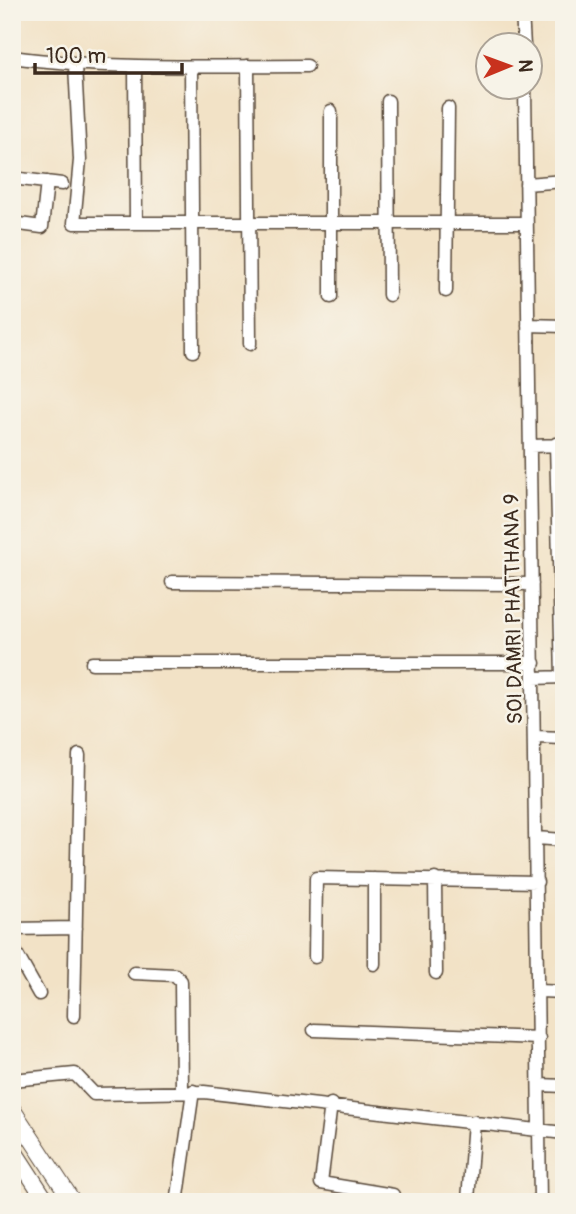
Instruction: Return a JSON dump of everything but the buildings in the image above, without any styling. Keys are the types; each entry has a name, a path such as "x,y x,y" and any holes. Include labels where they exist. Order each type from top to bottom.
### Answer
{"main road":[{"path":"12,1108 72,1202"},
{"path":"12,1148 47,1202"}],"street":[{"path":"522,12 523,32"},
{"path":"12,57 75,65 135,67 307,66"},
{"path":"75,65 80,160 74,223 527,223"},
{"path":"191,66 193,351"},
{"path":"248,66 250,344"},
{"path":"135,67 136,223"},
{"path":"388,101 389,295"},
{"name":"SOI DAMRI PHATTHANA 9","path":"524,102 540,1038 540,1202"},
{"path":"446,291 444,223 448,108"},
{"path":"331,111 331,296"},
{"path":"12,178 62,184"},
{"path":"526,184 564,181"},
{"path":"12,223 42,227 47,182"},
{"path":"528,325 564,326"},
{"path":"530,446 560,444 563,677 534,678"},
{"path":"172,582 532,584"},
{"path":"92,663 534,663"},
{"path":"535,737 564,738"},
{"path":"74,1016 79,755"},
{"path":"536,838 564,840"},
{"path":"315,957 316,878 537,882"},
{"path":"374,879 374,964"},
{"path":"435,879 436,974"},
{"path":"12,929 76,928"},
{"path":"12,946 39,994"},
{"path":"134,973 174,975 181,981 188,1091 178,1196"},
{"path":"539,991 564,992"},
{"path":"314,1030 540,1038"},
{"path":"12,1080 75,1074 94,1094 188,1091 331,1104 564,1133"},
{"path":"540,1085 564,1086"},
{"path":"331,1104 321,1183 393,1195"},
{"path":"468,1200 474,1122"}]}
